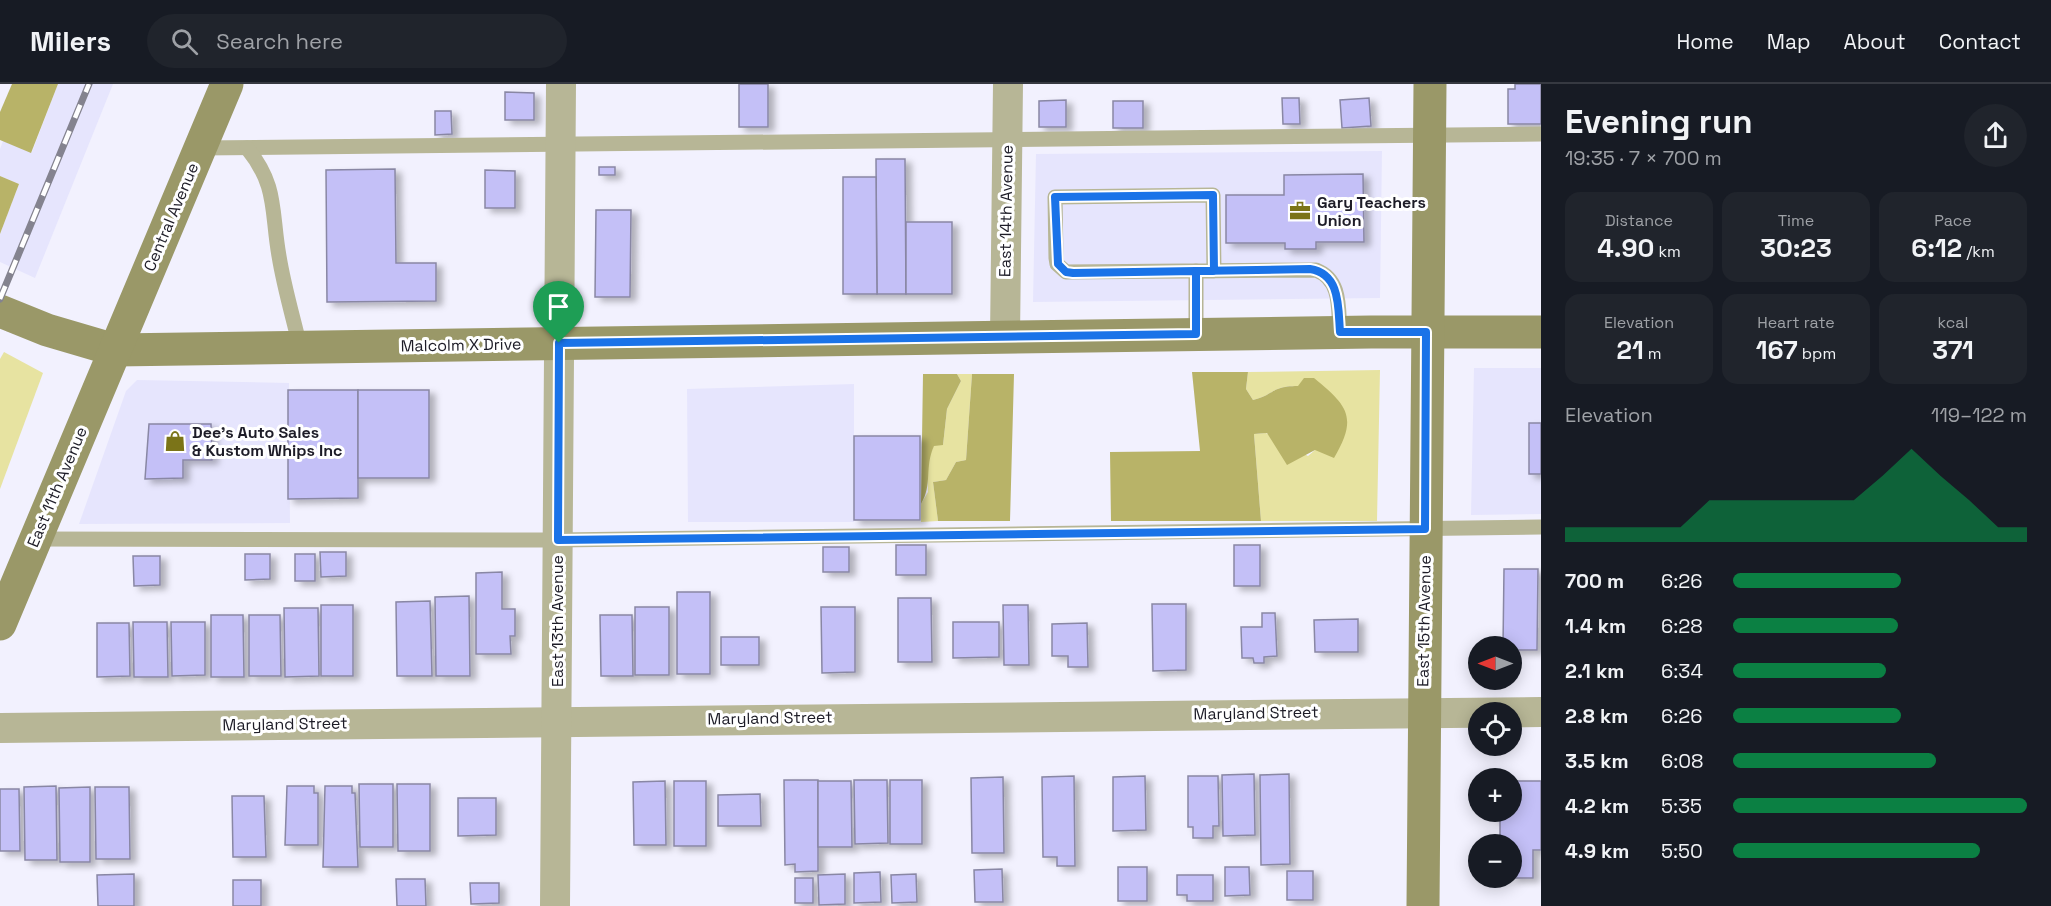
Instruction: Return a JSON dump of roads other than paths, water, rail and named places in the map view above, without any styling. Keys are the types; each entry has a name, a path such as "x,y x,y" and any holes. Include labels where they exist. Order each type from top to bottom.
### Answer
{"street":[{"name":"Central Avenue","path":"115,350 227,84"},
{"name":"East 13th Avenue","path":"555,906 561,84"},
{"name":"East 14th Avenue","path":"1005,337 1008,84"},
{"name":"East 15th Avenue","path":"1423,906 1426,332 1430,84"},
{"name":"Malcolm X Drive","path":"0,311 47,330 115,350 1340,332 1541,332"},
{"name":"East 11th Avenue","path":"0,624 115,350"},
{"name":"Maryland Street","path":"0,728 1541,712"}],"lane":[{"path":"200,148 1541,134"},
{"path":"247,148 261,165 269,183 279,256 300,347"},
{"path":"1214,271 1213,195 1055,197 1056,258 1058,264 1066,272 1214,271 1310,269 1321,272 1330,279 1336,290 1340,332"},
{"path":"1196,271 1196,334"},
{"path":"35,539 558,540 1541,528"}],"railway":[{"path":"0,299 89,84"}],"place":[{"name":"Gary Teachers Union","path":"1300,211"},
{"name":"Dee's Auto Sales & Kustom Whips Inc","path":"175,441"}]}
